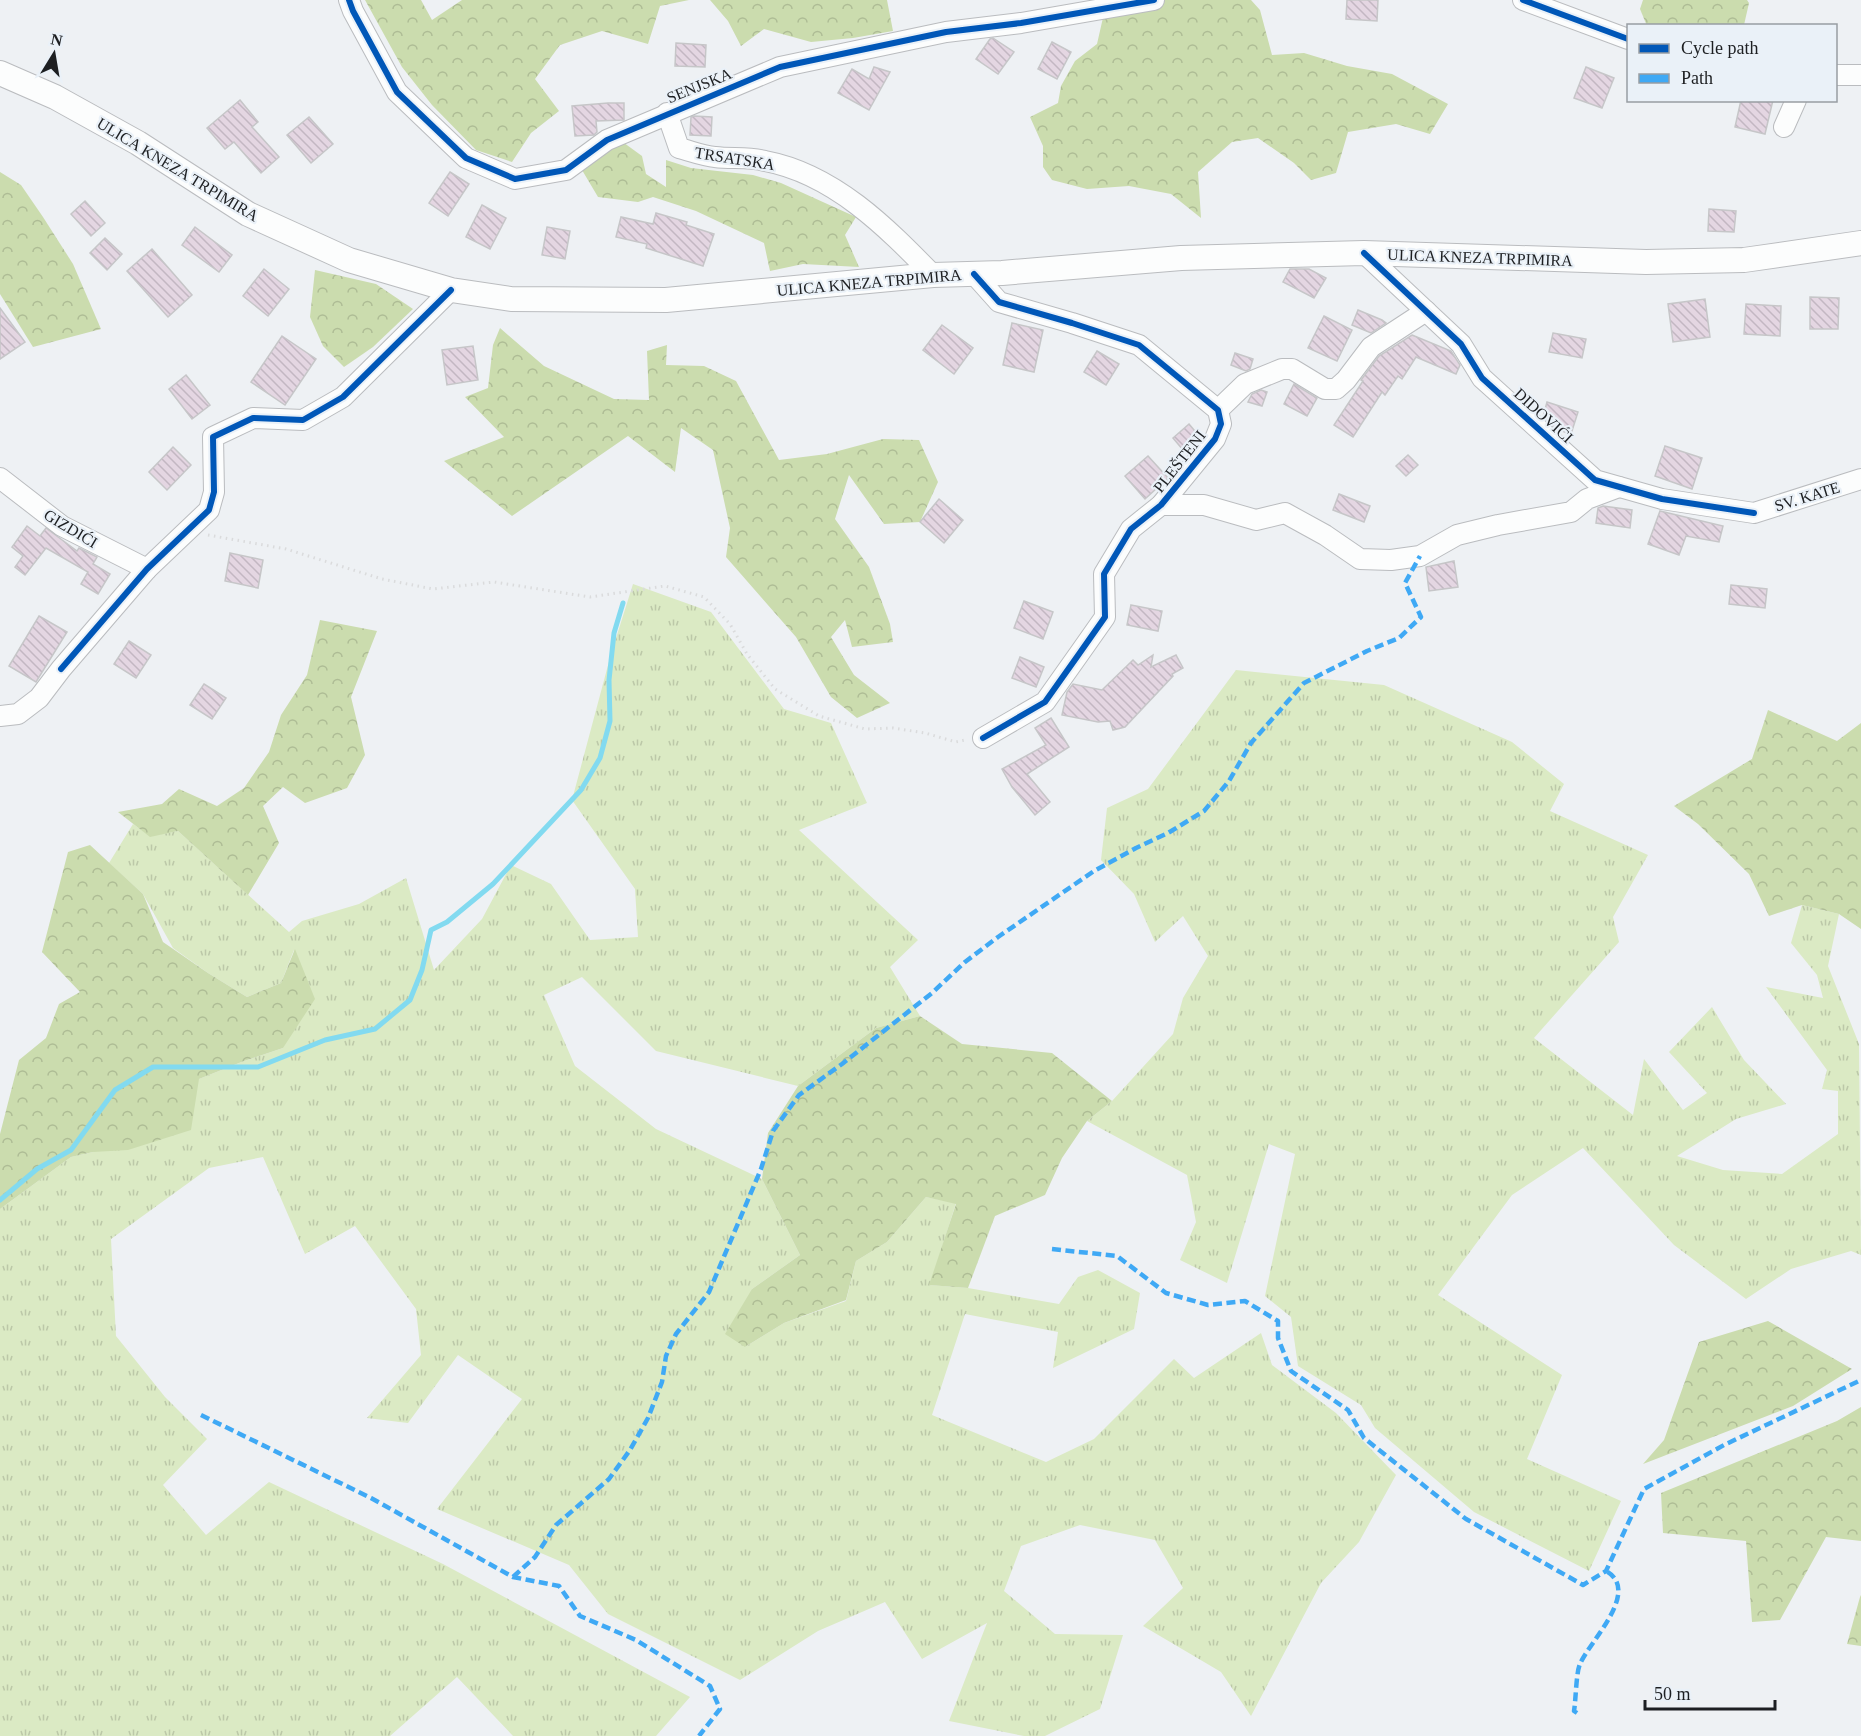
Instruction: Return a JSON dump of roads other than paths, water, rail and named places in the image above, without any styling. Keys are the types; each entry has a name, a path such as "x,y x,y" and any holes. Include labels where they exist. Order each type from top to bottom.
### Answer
{"main road":[{"name":"ULICA KNEZA TRPIMIRA","path":"0,73 55,98 138,143 248,214 349,260 451,290 511,299 666,300 933,275 1002,273 1181,258 1364,253 1646,262 1744,261 1861,243"}],"street":[{"name":"SENJSKA","path":"348,0 397,92 466,158 515,179 566,170 607,140 780,67 946,32 1021,23 1154,0"},
{"path":"1523,0 1627,38"},
{"path":"1837,75 1861,75"},
{"path":"1784,128 1795,102"},
{"name":"TRSATSKA","path":"667,113 679,148 712,157 764,160 804,172 848,196 897,239 933,275"},
{"name":"DIDOVIĆI","path":"1364,253 1461,344 1482,378 1595,480 1662,500 1754,513"},
{"path":"974,274 999,302 1139,345 1218,410 1245,384 1282,369 1292,369 1325,389 1336,389 1346,380 1371,347 1426,310"},
{"path":"0,716 18,714 39,698 147,569 208,510 214,492 213,437 253,418 303,420 343,397 451,290"},
{"name":"PLEŠTENI","path":"983,738 1045,702 1105,617 1104,574 1131,529 1161,505 1215,439 1221,424 1218,410"},
{"name":"GIZDIĆI","path":"0,478 62,526 147,569"},
{"name":"SV. KATE","path":"1754,513 1861,479"},
{"path":"1161,505 1204,505 1256,520 1285,513 1325,535 1360,559 1391,560 1420,556 1458,535 1498,525 1571,512 1587,499 1619,487"}],"waterway":[{"path":"0,1200 37,1169 71,1150 115,1090 153,1067 258,1067 325,1040 375,1029 410,1000 422,970 431,930 447,922 493,884 581,790 600,758 610,721 609,680 614,633 623,603"}]}
